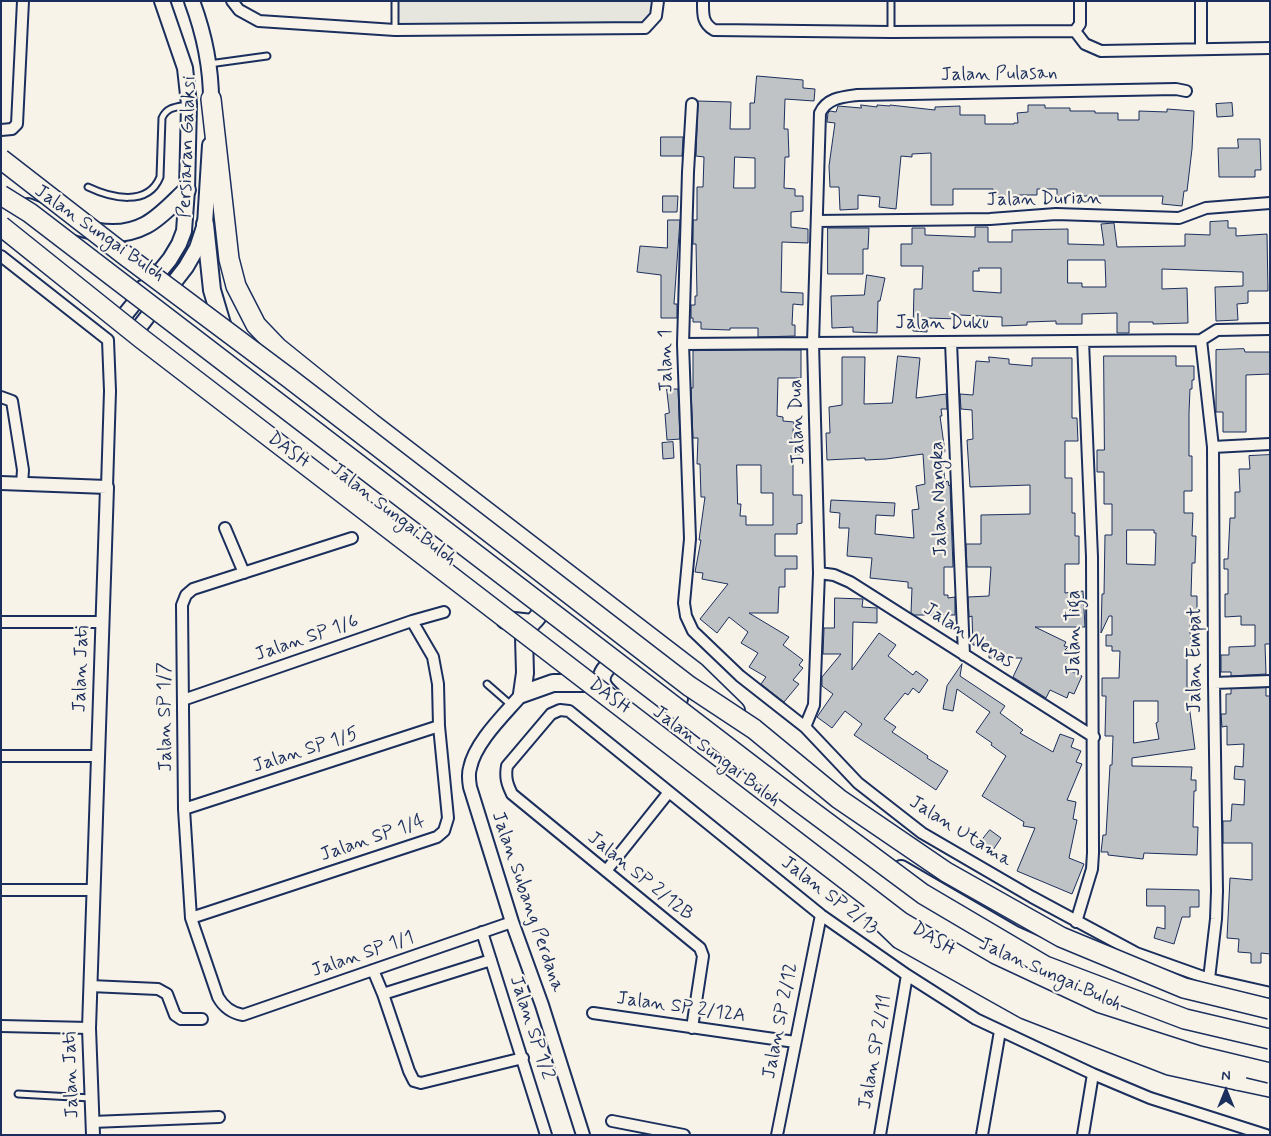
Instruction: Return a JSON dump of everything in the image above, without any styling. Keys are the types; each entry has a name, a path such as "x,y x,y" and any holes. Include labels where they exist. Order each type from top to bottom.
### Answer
{"highway":[{"path":"211,99 229,259 236,286 256,325 278,348 371,423 695,672 754,729 839,799 946,872 1061,937 1184,988 1270,1009"},
{"path":"1,159 689,686 754,729"},
{"path":"21,204 87,231 110,233 132,230 146,225 187,190"},
{"name":"Jalan Sungai Buloh","path":"1,193 21,204 161,301 245,363 898,867 1013,934 1120,982 1270,1025"},
{"name":"DASH","path":"1,193 30,213 790,795 923,894 1044,966 1185,1019 1270,1039"},
{"path":"205,224 212,290 218,315 230,346 245,363"},
{"name":"DASH","path":"1,226 150,345 901,922 986,972 1093,1022 1199,1056 1270,1073"},
{"name":"Jalan Sungai Buloh","path":"1,232 119,322 434,574 586,683 895,918 957,954 1026,990 1169,1048 1270,1073"},
{"path":"498,619 532,623 541,615 542,609 533,586"},
{"path":"517,700 526,673 524,637"},
{"path":"628,659 617,658 608,666 602,676 602,685 636,721"},
{"path":"517,700 553,683 586,683"},
{"path":"801,844 900,939 1025,1009 1169,1065 1270,1088"}],"main road":[{"name":"Persiaran Galaksi","path":"119,322 170,260 184,231 189,104 184,68 162,1"},
{"name":"Persiaran Galaksi","path":"134,334 186,267 197,248 205,224 211,99 209,64 204,36 192,1"},
{"path":"184,68 209,64"}],"street":[{"path":"1,130 12,129 17,124 23,1"},
{"path":"232,1 239,10 259,21 395,30 644,28 656,16 658,1"},
{"path":"703,1 703,19 707,26 714,30 891,32 1075,31"},
{"path":"1075,31 1080,24 1080,1"},
{"path":"1201,1 1201,48"},
{"path":"1075,31 1085,44 1101,51 1270,48"},
{"name":"Jalan Pulasan","path":"820,113 824,106 833,100 857,95 1176,89 1186,91"},
{"name":"Jalan 1","path":"686,616 684,603 690,538 683,344 692,104"},
{"name":"Jalan Dua","path":"805,727 814,705 819,573 813,343 820,113"},
{"name":"Jalan Durian","path":"817,221 990,219 1056,214 1179,218 1206,208 1270,203"},
{"name":"Jalan Jati","path":"1,256 108,340 110,391 89,1028 92,1128"},
{"path":"1201,340 1217,330 1270,329"},
{"name":"Jalan Duku","path":"683,344 1201,340"},
{"name":"Jalan Empat","path":"1201,340 1212,447 1217,892 1216,920 1209,979"},
{"name":"Jalan Tiga","path":"1076,922 1092,869 1094,852 1092,557 1083,341"},
{"name":"Jalan Nangka","path":"951,342 964,655"},
{"path":"1,397 12,402 23,470 22,484"},
{"path":"1212,447 1270,444"},
{"path":"1,483 107,488"},
{"path":"225,528 244,573"},
{"name":"Jalan SP 1/7","path":"227,1008 218,997 191,918 184,809 182,605 186,595 193,589 352,538"},
{"name":"Jalan Nenas","path":"819,573 834,575 850,582 1094,737"},
{"name":"Jalan SP 1/6","path":"183,700 412,621 444,612"},
{"name":"Jalan Utama","path":"686,616 693,631 740,676 805,727 858,783 922,833 1076,922 1136,953 1209,979 1270,993"},
{"name":"Jalan SP 1/4","path":"191,918 437,838 444,831 448,818 439,726 438,684 433,657 412,621"},
{"path":"1,622 103,622"},
{"path":"1214,683 1270,682"},
{"name":"Jalan Subang Perdana","path":"517,700 481,743 473,758 469,776 470,787 476,812 542,1006 583,1135"},
{"name":"Jalan SP 2/13","path":"506,774 507,766 551,714 560,710 569,711 821,915 907,975 976,1019 1093,1074 1150,1098 1266,1135"},
{"name":"Jalan SP 1/5","path":"184,809 439,726"},
{"path":"1,756 98,756"},
{"name":"Jalan SP 2/12B","path":"506,774 507,784 512,794 700,948 703,956 692,1028"},
{"path":"606,871 669,792"},
{"path":"1,890 94,890"},
{"name":"Jalan SP 2/12","path":"777,1135 821,915"},
{"name":"Jalan SP 1/1","path":"227,1008 234,1013 243,1015 512,922"},
{"name":"Jalan SP 1/2","path":"482,932 546,1135"},
{"path":"384,994 491,960"},
{"path":"373,970 384,994 414,1081 420,1083 523,1058"},
{"name":"Jalan SP 2/11","path":"880,1135 907,975"},
{"path":"90,986 158,989 167,994 175,1015 181,1019 202,1019"},
{"name":"Jalan SP 2/12A","path":"593,1013 795,1042"},
{"path":"1,1026 89,1028"},
{"path":"982,1135 1000,1031"},
{"path":"1083,1135 1093,1074"},
{"path":"92,1128 219,1117"},
{"path":"612,1121 684,1135"}],"lane":[{"path":"395,1 395,30"},
{"path":"891,1 891,32"},
{"path":"209,64 266,56"},
{"path":"88,187 103,194 123,197 140,196 152,190 157,185 160,177 162,118 170,108 189,104"},
{"path":"487,684 517,700"},
{"path":"18,1094 91,1098"}],"shaded area":[{"path":"398,1 653,1 653,5 650,17 643,23 398,25"}],"building":[{"path":"757,76 803,80 803,88 815,89 814,101 785,99 784,129 788,129 789,157 785,157 784,188 795,189 795,196 803,196 803,211 791,212 791,227 808,229 808,243 782,242 781,292 803,293 803,305 793,304 792,325 795,325 795,336 758,337 758,328 730,328 730,330 701,329 701,322 693,322 693,318 691,318 691,305 695,305 695,296 697,296 696,244 693,244 693,220 697,220 697,187 703,187 704,157 696,156 698,101 731,102 730,129 750,129 750,103 754,103","holes":["735,157 755,158 755,188 734,188"]},
{"path":"1232,103 1233,116 1217,117 1216,104"},
{"path":"861,105 877,107 877,105 890,105 935,110 935,107 960,106 960,115 985,115 985,124 1018,123 1017,113 1028,112 1028,105 1045,105 1045,108 1070,108 1070,111 1118,113 1118,120 1139,120 1139,111 1167,112 1167,109 1194,111 1187,191 1184,191 1182,206 1162,204 1163,196 1057,196 1057,189 1037,189 1037,195 1015,195 1015,205 1001,205 1001,195 993,195 993,189 953,189 953,205 931,205 931,153 912,154 912,157 901,156 896,209 879,207 880,197 858,195 858,209 840,210 839,187 830,187 829,166 835,123 827,122 828,113 830,111 836,112 838,106 861,108"},
{"path":"661,137 683,137 682,156 661,156"},
{"path":"1238,139 1260,139 1261,170 1255,170 1255,177 1219,177 1218,148 1238,148"},
{"path":"663,196 678,196 677,212 663,212"},
{"path":"668,220 680,220 674,304 677,304 677,318 661,318 661,275 637,272 640,246 667,248"},
{"path":"1228,221 1228,228 1236,228 1236,236 1267,234 1268,291 1248,291 1248,303 1237,304 1238,320 1216,321 1215,287 1243,286 1243,272 1162,269 1162,289 1187,288 1188,323 1153,324 1153,322 1129,322 1129,333 1117,333 1117,313 1082,314 1082,324 1056,324 1056,321 1027,322 1027,325 1002,326 1002,317 959,315 959,319 927,318 927,332 913,331 914,289 922,289 923,266 901,266 901,244 912,244 912,228 925,228 925,235 975,237 975,227 988,227 988,242 1012,242 1012,230 1068,229 1068,244 1104,245 1101,224 1114,223 1117,247 1185,246 1185,234 1210,235 1210,222","holes":["1068,260 1105,260 1106,287 1082,287 1082,283 1068,283","979,268 1001,268 1001,293 973,291 973,271 979,271"]},
{"path":"828,228 869,228 868,249 863,249 863,274 828,274"},
{"path":"867,275 885,278 880,301 878,301 877,333 853,332 853,327 832,328 831,296 864,295"},
{"path":"1244,349 1245,352 1270,352 1270,374 1246,375 1246,432 1223,432 1223,412 1216,412 1216,350"},
{"path":"801,350 801,378 778,378 777,416 783,417 783,421 794,422 792,441 800,441 800,458 795,458 795,461 793,461 793,495 802,495 802,523 797,524 797,534 775,534 775,556 797,556 797,569 785,569 785,587 779,587 778,613 749,613 789,637 783,645 803,660 799,665 803,668 793,680 799,684 784,702 761,684 766,677 749,667 758,653 741,643 748,632 729,617 717,633 700,619 728,584 702,579 703,573 695,572 701,540 699,540 705,497 701,497 700,464 697,464 698,438 693,438 691,388 693,388 693,351","holes":["737,465 761,465 761,493 773,493 773,525 746,525 746,516 740,516 741,504 738,504"]},
{"path":"898,356 920,358 916,398 946,394 947,409 941,409 942,416 940,416 945,452 942,452 945,482 948,481 950,485 953,567 944,567 944,595 948,595 948,598 955,597 955,615 914,615 911,613 912,588 908,588 908,582 870,578 872,558 847,556 849,528 839,528 840,513 830,512 831,500 895,503 894,516 876,515 875,534 914,538 912,510 919,509 916,486 925,484 923,454 886,459 827,460 826,433 830,433 829,407 842,405 842,357 865,357 864,404 892,403"},
{"path":"1104,356 1176,356 1176,366 1194,366 1194,380 1192,380 1192,389 1190,389 1189,413 1189,456 1192,456 1192,491 1184,491 1184,513 1193,513 1192,536 1196,536 1195,563 1192,563 1191,596 1197,596 1197,612 1191,611 1190,632 1192,649 1187,649 1187,688 1192,688 1192,705 1189,705 1195,749 1132,758 1132,766 1192,767 1191,780 1196,780 1193,827 1198,827 1197,855 1144,853 1143,859 1108,855 1108,852 1101,852 1103,835 1106,835 1113,736 1105,736 1106,696 1102,696 1102,678 1119,678 1120,651 1112,651 1112,646 1106,646 1106,635 1112,635 1112,616 1109,616 1101,633 1105,535 1112,535 1112,504 1104,504 1104,472 1097,472 1097,450 1104,450","holes":["1127,530 1154,530 1154,533 1156,533 1155,565 1127,564","1134,701 1158,701 1158,722 1156,723 1159,739 1134,743"]},
{"path":"989,357 1009,359 1009,364 1032,366 1032,358 1072,358 1072,418 1077,418 1078,441 1065,441 1065,478 1072,478 1072,513 1075,513 1075,536 1079,536 1079,564 1065,564 1065,593 1083,591 1085,627 1035,627 1066,642 1064,646 1068,647 1065,650 1074,653 1068,670 1082,676 1074,694 1069,692 1067,698 1050,690 1046,698 1013,677 1022,658 989,658 989,645 973,645 972,616 969,617 968,597 989,596 991,567 967,567 966,544 981,544 981,515 1030,514 1030,485 970,487 967,440 973,439 972,410 961,409 960,394 973,395 976,361 989,362"},
{"path":"667,389 678,389 680,439 667,440 665,414 669,413"},
{"path":"673,442 674,458 663,459 662,443"},
{"path":"1270,455 1270,644 1265,644 1266,674 1231,676 1231,672 1221,672 1221,655 1229,655 1229,647 1255,646 1255,625 1241,625 1241,616 1225,617 1225,594 1228,594 1228,569 1224,569 1224,559 1228,559 1230,518 1235,518 1235,492 1240,492 1239,469 1250,469 1249,456"},
{"path":"835,598 863,599 862,607 877,608 877,623 853,622 852,670 879,633 896,645 888,656 913,675 916,671 928,680 919,693 913,688 908,695 905,693 884,719 896,727 892,732 948,771 936,790 854,735 862,724 845,711 832,728 817,717 833,694 822,686 822,677 841,654 823,654 824,628 834,628"},
{"path":"962,664 960,676 1005,706 1000,713 1023,730 1020,733 1053,752 1060,734 1074,739 1071,747 1081,751 1076,762 1082,764 1067,800 1076,802 1073,819 1077,820 1069,858 1084,864 1072,894 1017,871 1035,828 1023,826 1024,822 982,796 1006,756 976,732 990,712 957,689 953,711 943,709 947,686"},
{"path":"1266,688 1266,696 1270,696 1270,954 1261,953 1261,963 1251,963 1251,953 1238,952 1239,939 1227,938 1230,878 1252,880 1252,843 1223,843 1223,821 1231,821 1232,804 1244,805 1245,780 1234,779 1235,766 1243,767 1244,744 1227,745 1227,726 1222,727 1221,714 1226,714 1226,694 1231,694 1231,689"},
{"path":"990,830 1001,838 991,853 979,844"},
{"path":"1147,889 1199,890 1199,907 1190,907 1190,917 1182,917 1174,944 1154,938 1157,927 1165,929 1165,906 1147,906"}]}
